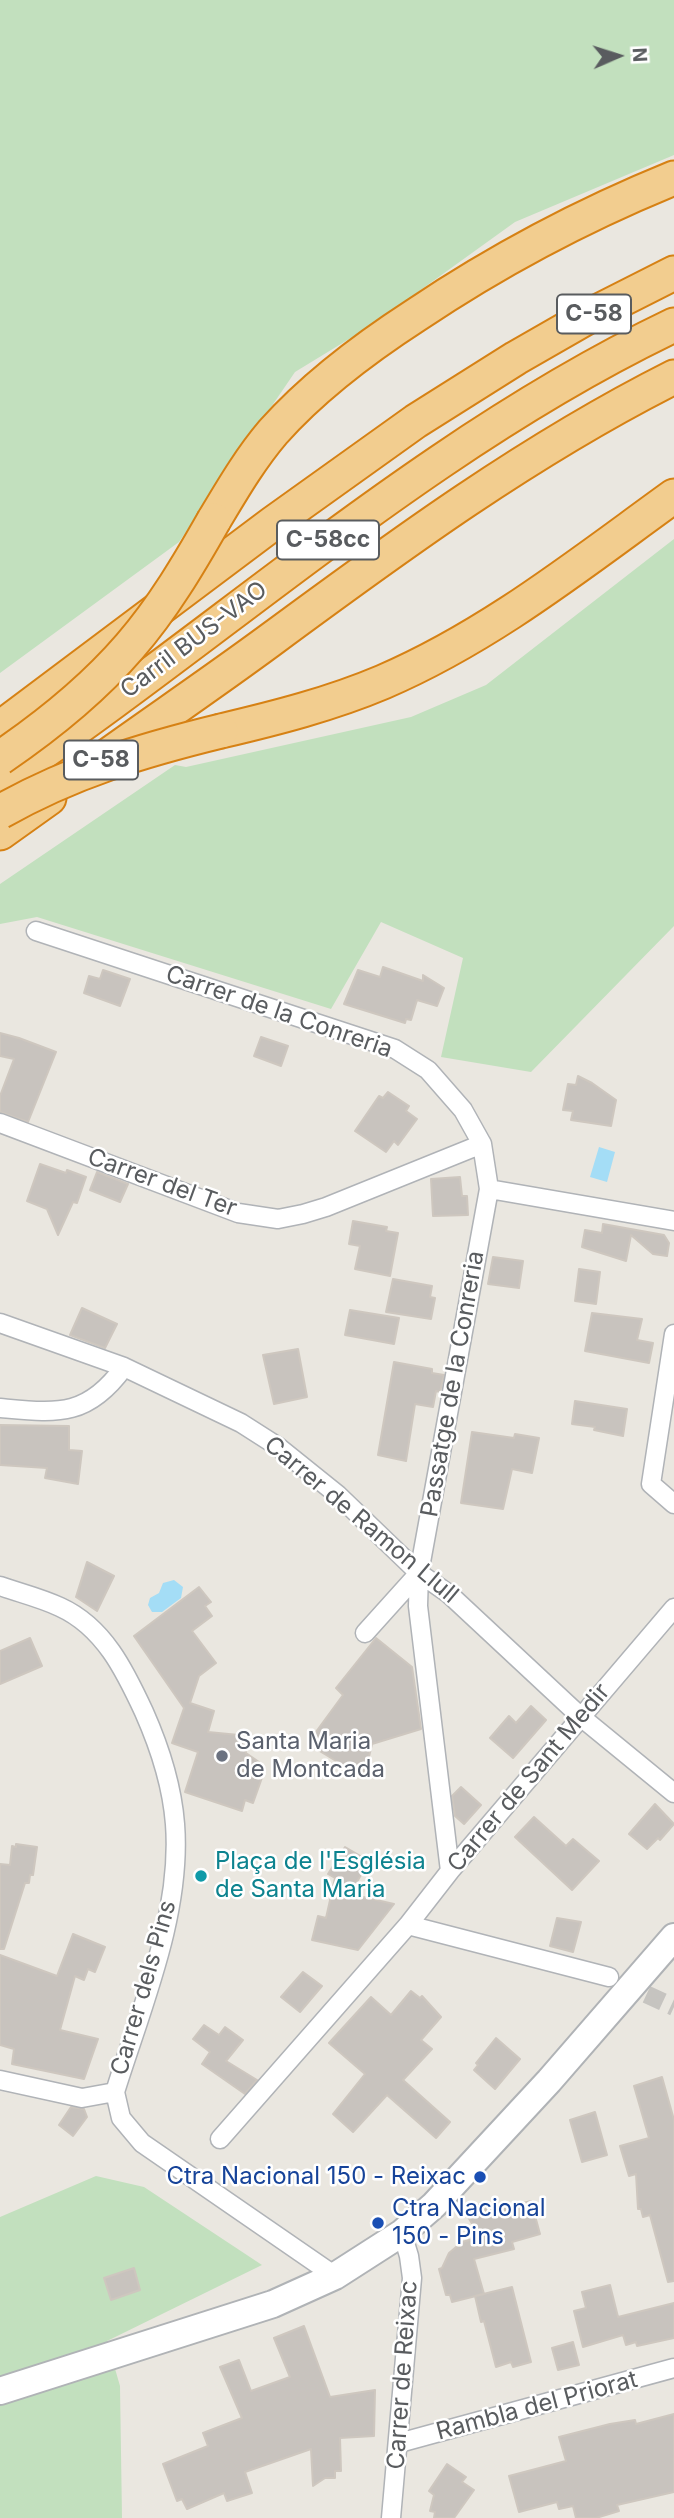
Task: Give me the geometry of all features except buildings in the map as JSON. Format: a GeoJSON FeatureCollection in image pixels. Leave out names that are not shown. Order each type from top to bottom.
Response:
{"type":"FeatureCollection","features":[{"type":"Feature","properties":{"kind":"highway"},"geometry":{"type":"LineString","coordinates":[[0,758],[62,712],[130,646],[172,590],[241,476],[273,433],[310,395],[353,359],[509,256],[563,227],[674,178]]}},
{"type":"Feature","properties":{"kind":"highway"},"geometry":{"type":"LineString","coordinates":[[516,358],[674,249]]}},
{"type":"Feature","properties":{"kind":"highway","name":"C-58"},"geometry":{"type":"LineString","coordinates":[[0,728],[416,421],[516,358],[591,315],[674,273]]}},
{"type":"Feature","properties":{"kind":"highway","name":"Carril BUS-VAO"},"geometry":{"type":"LineString","coordinates":[[0,782],[292,566],[439,462],[560,386],[674,325]]}},
{"type":"Feature","properties":{"kind":"highway","name":"C-58"},"geometry":{"type":"LineString","coordinates":[[0,833],[476,493],[585,425],[674,377]]}},
{"type":"Feature","properties":{"kind":"highway"},"geometry":{"type":"LineString","coordinates":[[0,812],[65,778],[106,762],[316,707],[384,682],[420,665],[519,606],[674,496]]}},
{"type":"Feature","properties":{"kind":"main road"},"geometry":{"type":"LineString","coordinates":[[0,2391],[273,2304],[335,2276],[402,2233],[439,2199],[549,2081],[674,1937]]}},
{"type":"Feature","properties":{"kind":"street","name":"Carrer de la Conreria"},"geometry":{"type":"LineString","coordinates":[[36,931],[395,1049],[428,1070],[463,1110],[482,1144],[489,1189]]}},
{"type":"Feature","properties":{"kind":"street","name":"Carrer del Ter"},"geometry":{"type":"LineString","coordinates":[[0,1123],[238,1213],[278,1219],[327,1207],[482,1144]]}},
{"type":"Feature","properties":{"kind":"street"},"geometry":{"type":"LineString","coordinates":[[489,1189],[674,1221]]}},
{"type":"Feature","properties":{"kind":"street","name":"Passatge de la Conreria"},"geometry":{"type":"LineString","coordinates":[[450,1871],[418,1606],[419,1573],[489,1189]]}},
{"type":"Feature","properties":{"kind":"street","name":"Carrer de Ramon Llull"},"geometry":{"type":"LineString","coordinates":[[0,1323],[124,1367],[241,1423],[277,1446],[338,1495],[419,1573],[449,1594],[581,1717],[674,1794]]}},
{"type":"Feature","properties":{"kind":"street"},"geometry":{"type":"LineString","coordinates":[[674,1334],[651,1484],[674,1504]]}},
{"type":"Feature","properties":{"kind":"street"},"geometry":{"type":"LineString","coordinates":[[0,1408],[50,1412],[79,1407],[98,1397],[124,1367]]}},
{"type":"Feature","properties":{"kind":"street"},"geometry":{"type":"LineString","coordinates":[[365,1633],[419,1573]]}},
{"type":"Feature","properties":{"kind":"street","name":"Carrer dels Pins"},"geometry":{"type":"LineString","coordinates":[[0,1586],[61,1607],[86,1624],[107,1644],[120,1662],[147,1719],[169,1783],[175,1827],[169,1912],[115,2092],[121,2118],[142,2143],[335,2276]]}},
{"type":"Feature","properties":{"kind":"street","name":"Carrer de Sant Medir"},"geometry":{"type":"LineString","coordinates":[[220,2139],[408,1925],[450,1871],[674,1608]]}},
{"type":"Feature","properties":{"kind":"street"},"geometry":{"type":"LineString","coordinates":[[408,1925],[610,1977]]}},
{"type":"Feature","properties":{"kind":"street"},"geometry":{"type":"LineString","coordinates":[[0,2080],[82,2098],[115,2092]]}},
{"type":"Feature","properties":{"kind":"street","name":"Carrer de Reixac"},"geometry":{"type":"LineString","coordinates":[[391,2518],[412,2278],[402,2233]]}},
{"type":"Feature","properties":{"kind":"street","name":"Rambla del Priorat"},"geometry":{"type":"LineString","coordinates":[[399,2443],[674,2368]]}},
{"type":"Feature","properties":{"kind":"green space"},"geometry":{"type":"Polygon","coordinates":[[[0,0],[674,0],[674,155],[515,222],[372,325],[295,372],[179,542],[0,673],[0,0]]]}},
{"type":"Feature","properties":{"kind":"green space"},"geometry":{"type":"Polygon","coordinates":[[[674,539],[674,926],[531,1072],[441,1057],[463,958],[381,922],[331,1009],[37,917],[0,924],[0,884],[175,765],[186,767],[411,717],[486,685],[674,539]]]}},
{"type":"Feature","properties":{"kind":"green space"},"geometry":{"type":"Polygon","coordinates":[[[96,2176],[144,2187],[262,2265],[107,2341],[120,2386],[122,2518],[0,2518],[0,2217],[96,2176]]]}},
{"type":"Feature","properties":{"kind":"water"},"geometry":{"type":"Polygon","coordinates":[[[599,1147],[615,1152],[607,1182],[590,1177],[599,1147]]]}},
{"type":"Feature","properties":{"kind":"water"},"geometry":{"type":"Polygon","coordinates":[[[174,1580],[183,1587],[181,1598],[162,1612],[152,1612],[148,1605],[150,1598],[159,1593],[163,1583],[174,1580]]]}},
{"type":"Feature","properties":{"kind":"tunnel"},"geometry":{"type":"LineString","coordinates":[[622,1983],[674,2007]]}},
{"type":"Feature","properties":{"kind":"place","name":"Santa Maria de Montcada"},"geometry":{"type":"Point","coordinates":[222,1756]}},
{"type":"Feature","properties":{"kind":"place","name":"Plaça de l'Església de Santa Maria"},"geometry":{"type":"Point","coordinates":[201,1876]}},
{"type":"Feature","properties":{"kind":"place","name":"Ctra Nacional 150 - Reixac"},"geometry":{"type":"Point","coordinates":[480,2177]}},
{"type":"Feature","properties":{"kind":"place","name":"Ctra Nacional 150 - Pins"},"geometry":{"type":"Point","coordinates":[378,2223]}}]}
